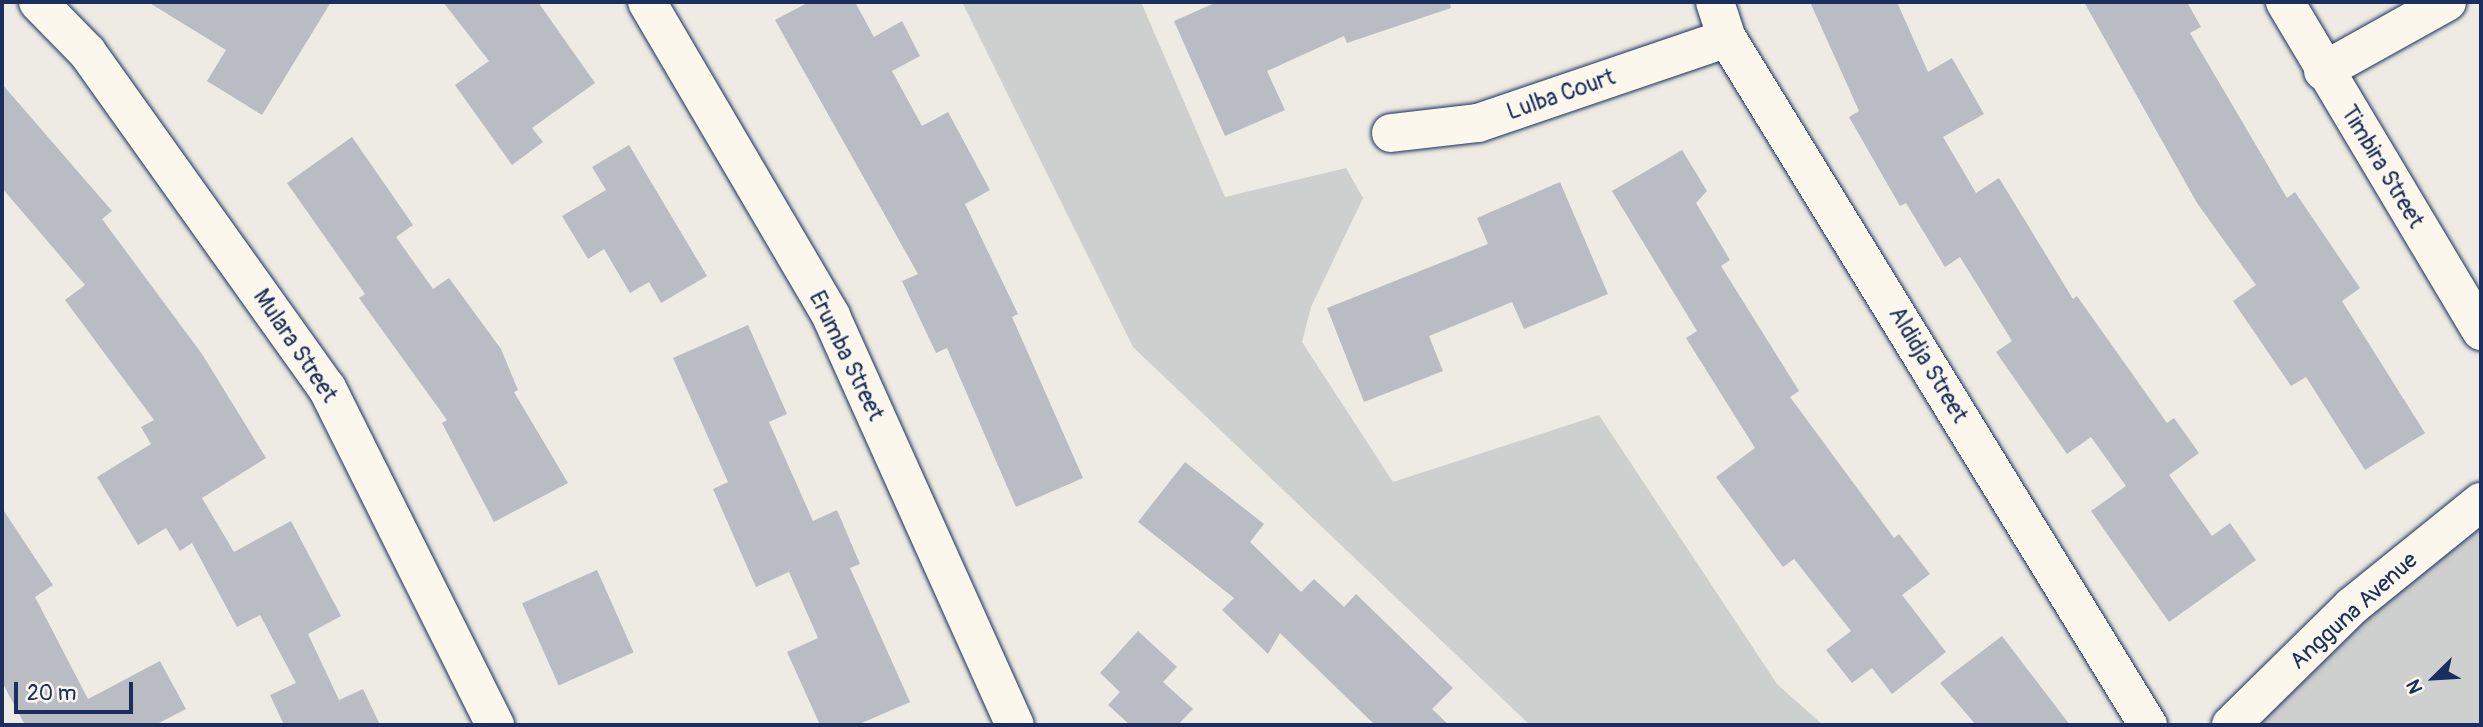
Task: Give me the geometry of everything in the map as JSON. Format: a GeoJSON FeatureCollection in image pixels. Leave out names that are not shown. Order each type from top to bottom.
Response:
{"type":"FeatureCollection","features":[{"type":"Feature","properties":{"kind":"street","name":"Mulara Street"},"geometry":{"type":"LineString","coordinates":[[38,2],[87,52],[327,388],[495,725]]}},
{"type":"Feature","properties":{"kind":"street","name":"Erumba Street"},"geometry":{"type":"LineString","coordinates":[[647,2],[831,316],[1015,725]]}},
{"type":"Feature","properties":{"kind":"street","name":"Aldidja Street"},"geometry":{"type":"LineString","coordinates":[[1715,2],[1727,38],[2148,725]]}},
{"type":"Feature","properties":{"kind":"street","name":"Timbira Street"},"geometry":{"type":"LineString","coordinates":[[2284,2],[2481,331]]}},
{"type":"Feature","properties":{"kind":"street"},"geometry":{"type":"LineString","coordinates":[[2323,71],[2447,2]]}},
{"type":"Feature","properties":{"kind":"street","name":"Lulba Court"},"geometry":{"type":"LineString","coordinates":[[1391,133],[1478,123],[1727,38]]}},
{"type":"Feature","properties":{"kind":"street","name":"Angguna Avenue"},"geometry":{"type":"LineString","coordinates":[[2231,725],[2352,606],[2481,502]]}},
{"type":"Feature","properties":{"kind":"shaded area"},"geometry":{"type":"Polygon","coordinates":[[[962,2],[1141,2],[1225,197],[1346,168],[1363,198],[1311,307],[1302,342],[1393,482],[1599,415],[1777,684],[1823,725],[1530,725],[1133,347],[962,2]]]}},
{"type":"Feature","properties":{"kind":"shaded area"},"geometry":{"type":"Polygon","coordinates":[[[2481,502],[2481,725],[2231,725],[2481,502]]]}},
{"type":"Feature","properties":{"kind":"building"},"geometry":{"type":"Polygon","coordinates":[[[148,2],[331,2],[262,115],[207,81],[226,50],[148,2]]]}},
{"type":"Feature","properties":{"kind":"building"},"geometry":{"type":"Polygon","coordinates":[[[443,2],[538,2],[595,83],[532,128],[543,142],[512,165],[455,85],[489,61],[443,2]]]}},
{"type":"Feature","properties":{"kind":"building"},"geometry":{"type":"Polygon","coordinates":[[[809,2],[855,2],[874,37],[902,21],[920,56],[892,71],[922,126],[948,112],[990,190],[965,204],[1018,314],[1012,317],[1083,478],[1016,507],[947,348],[936,353],[902,281],[918,274],[775,20],[809,2]]]}},
{"type":"Feature","properties":{"kind":"building"},"geometry":{"type":"Polygon","coordinates":[[[1217,2],[1450,2],[1451,8],[1347,43],[1344,36],[1267,71],[1285,110],[1225,136],[1174,21],[1217,2]]]}},
{"type":"Feature","properties":{"kind":"building"},"geometry":{"type":"Polygon","coordinates":[[[1810,2],[1897,2],[1928,72],[1952,58],[1984,114],[1943,137],[1976,193],[1999,178],[2073,299],[2077,296],[2167,423],[2174,418],[2199,453],[2169,475],[2212,536],[2230,523],[2256,560],[2169,622],[2091,511],[2126,486],[2091,437],[2067,454],[1996,352],[2012,341],[1960,257],[1945,267],[1906,203],[1900,206],[1849,117],[1859,111],[1810,2]]]}},
{"type":"Feature","properties":{"kind":"building"},"geometry":{"type":"Polygon","coordinates":[[[2084,2],[2187,2],[2201,27],[2190,33],[2287,198],[2295,192],[2360,288],[2342,301],[2425,433],[2365,470],[2306,377],[2291,386],[2233,301],[2256,285],[2197,203],[2084,2]]]}},
{"type":"Feature","properties":{"kind":"building"},"geometry":{"type":"Polygon","coordinates":[[[2,84],[112,211],[102,219],[202,354],[266,458],[202,498],[234,552],[291,521],[341,616],[308,634],[339,700],[363,689],[380,725],[284,725],[270,695],[296,683],[260,615],[237,627],[192,543],[180,551],[166,528],[138,545],[97,477],[151,444],[141,427],[154,420],[65,300],[85,285],[2,188],[2,84]]]}},
{"type":"Feature","properties":{"kind":"building"},"geometry":{"type":"Polygon","coordinates":[[[352,137],[413,225],[396,237],[433,289],[449,278],[501,349],[518,390],[514,392],[568,483],[494,522],[442,423],[447,420],[359,298],[365,294],[287,183],[352,137]]]}},
{"type":"Feature","properties":{"kind":"building"},"geometry":{"type":"Polygon","coordinates":[[[629,145],[707,276],[661,303],[649,282],[630,293],[604,249],[588,259],[562,216],[606,190],[592,167],[629,145]]]}},
{"type":"Feature","properties":{"kind":"building"},"geometry":{"type":"Polygon","coordinates":[[[1682,150],[1707,191],[1696,203],[1730,260],[1721,266],[1799,391],[1790,397],[1894,538],[1899,534],[1930,574],[1902,595],[1946,652],[1892,694],[1872,668],[1852,683],[1826,650],[1851,631],[1794,559],[1783,567],[1716,477],[1755,448],[1686,338],[1697,331],[1612,191],[1682,150]]]}},
{"type":"Feature","properties":{"kind":"building"},"geometry":{"type":"Polygon","coordinates":[[[1560,182],[1608,294],[1524,329],[1512,302],[1429,336],[1443,371],[1364,402],[1327,308],[1488,244],[1477,218],[1560,182]]]}},
{"type":"Feature","properties":{"kind":"building"},"geometry":{"type":"Polygon","coordinates":[[[748,325],[787,414],[769,422],[813,521],[837,510],[860,564],[850,568],[910,702],[857,725],[820,725],[787,652],[818,638],[789,572],[756,587],[713,489],[728,482],[673,358],[748,325]]]}},
{"type":"Feature","properties":{"kind":"building"},"geometry":{"type":"Polygon","coordinates":[[[1185,462],[1264,524],[1250,542],[1301,592],[1314,579],[1344,607],[1356,594],[1453,688],[1432,709],[1449,725],[1375,725],[1280,633],[1268,654],[1222,610],[1234,598],[1138,522],[1185,462]]]}},
{"type":"Feature","properties":{"kind":"building"},"geometry":{"type":"Polygon","coordinates":[[[2,508],[53,585],[35,597],[88,699],[160,661],[186,709],[155,725],[25,725],[2,682],[2,508]]]}},
{"type":"Feature","properties":{"kind":"building"},"geometry":{"type":"Polygon","coordinates":[[[597,570],[634,652],[559,686],[522,603],[597,570]]]}},
{"type":"Feature","properties":{"kind":"building"},"geometry":{"type":"Polygon","coordinates":[[[1138,631],[1177,667],[1163,682],[1193,709],[1178,725],[1130,725],[1108,705],[1120,692],[1100,673],[1138,631]]]}},
{"type":"Feature","properties":{"kind":"building"},"geometry":{"type":"Polygon","coordinates":[[[2002,636],[2070,725],[1976,725],[1940,683],[2002,636]]]}}]}
